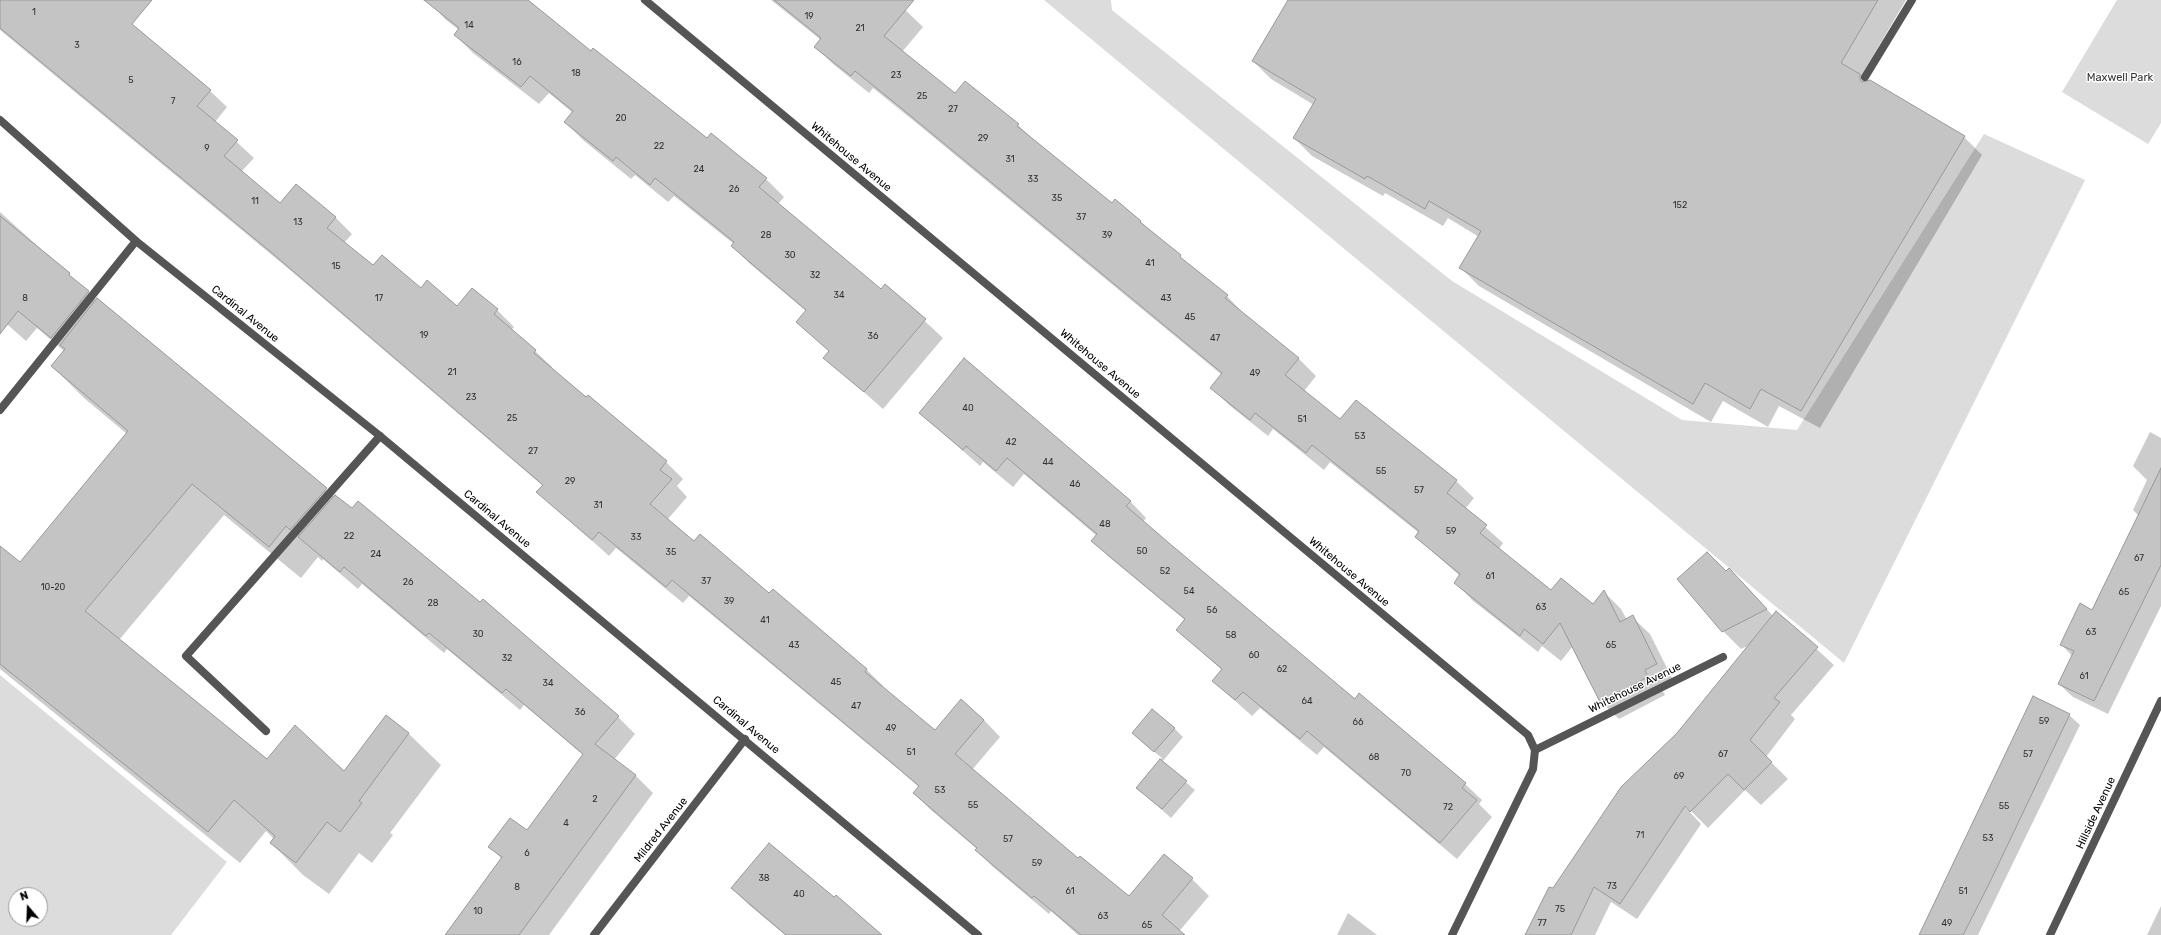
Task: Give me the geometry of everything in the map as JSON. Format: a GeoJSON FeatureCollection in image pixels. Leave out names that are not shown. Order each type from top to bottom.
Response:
{"type":"FeatureCollection","features":[{"type":"Feature","properties":{"kind":"street","name":"Whitehouse Avenue"},"geometry":{"type":"LineString","coordinates":[[645,0],[1528,735],[1535,750],[1724,657]]}},
{"type":"Feature","properties":{"kind":"street"},"geometry":{"type":"LineString","coordinates":[[1865,77],[1912,0]]}},
{"type":"Feature","properties":{"kind":"street","name":"Cardinal Avenue"},"geometry":{"type":"LineString","coordinates":[[0,120],[136,241],[380,436],[745,739],[978,935]]}},
{"type":"Feature","properties":{"kind":"street"},"geometry":{"type":"LineString","coordinates":[[0,410],[136,241]]}},
{"type":"Feature","properties":{"kind":"street"},"geometry":{"type":"LineString","coordinates":[[266,730],[186,656],[380,436]]}},
{"type":"Feature","properties":{"kind":"street","name":"Hillside Avenue"},"geometry":{"type":"LineString","coordinates":[[2050,935],[2161,701]]}},
{"type":"Feature","properties":{"kind":"street","name":"Mildred Avenue"},"geometry":{"type":"LineString","coordinates":[[594,935],[745,739]]}},
{"type":"Feature","properties":{"kind":"street"},"geometry":{"type":"LineString","coordinates":[[1452,935],[1533,770],[1535,750]]}},
{"type":"Feature","properties":{"kind":"green space"},"geometry":{"type":"Polygon","coordinates":[[[1044,0],[1111,0],[1112,10],[1452,281],[1682,420],[1797,430],[1984,134],[2085,180],[1844,663],[1044,0]]]}},
{"type":"Feature","properties":{"kind":"green space","name":"Maxwell Park"},"geometry":{"type":"Polygon","coordinates":[[[2117,0],[2161,0],[2161,123],[2148,144],[2062,92],[2117,0]]]}},
{"type":"Feature","properties":{"kind":"green space"},"geometry":{"type":"Polygon","coordinates":[[[0,675],[227,862],[171,935],[0,935],[0,675]]]}},
{"type":"Feature","properties":{"kind":"building"},"geometry":{"type":"Polygon","coordinates":[[[0,0],[152,0],[132,24],[211,90],[197,106],[238,140],[224,156],[280,203],[296,184],[336,217],[327,228],[373,265],[382,255],[421,288],[427,280],[457,306],[472,288],[498,309],[494,314],[536,350],[534,353],[586,397],[588,395],[667,461],[660,470],[672,479],[650,504],[694,541],[700,534],[769,593],[773,589],[867,669],[865,672],[935,730],[961,699],[984,720],[955,754],[1078,858],[1080,856],[1129,896],[1164,854],[1193,878],[1162,915],[1185,935],[1081,935],[1034,896],[1032,898],[975,850],[977,848],[913,793],[919,786],[886,758],[672,580],[666,587],[599,532],[592,540],[536,492],[543,485],[272,253],[0,28],[0,0]]]}},
{"type":"Feature","properties":{"kind":"building"},"geometry":{"type":"Polygon","coordinates":[[[424,0],[528,0],[591,51],[593,48],[707,138],[711,133],[767,178],[759,187],[881,289],[885,284],[926,319],[864,392],[823,358],[829,351],[796,322],[806,310],[731,246],[734,242],[655,178],[650,185],[616,157],[613,161],[564,122],[573,111],[530,76],[521,87],[454,35],[459,28],[424,0]]]}},
{"type":"Feature","properties":{"kind":"building"},"geometry":{"type":"Polygon","coordinates":[[[774,0],[914,0],[884,36],[955,93],[965,81],[1019,124],[1017,126],[1112,203],[1115,199],[1141,221],[1140,222],[1181,255],[1180,257],[1228,295],[1225,298],[1299,358],[1285,375],[1340,419],[1356,400],[1457,480],[1447,493],[1487,525],[1480,533],[1551,590],[1561,578],[1593,604],[1604,590],[1620,622],[1633,615],[1657,664],[1645,670],[1648,677],[1600,702],[1560,623],[1543,644],[1524,629],[1520,636],[1454,583],[1460,574],[1415,537],[1419,531],[1312,445],[1306,453],[1255,413],[1250,420],[1210,388],[1222,373],[855,71],[851,76],[814,47],[821,38],[774,0]]]}},
{"type":"Feature","properties":{"kind":"building"},"geometry":{"type":"Polygon","coordinates":[[[1288,0],[1878,0],[1841,63],[1860,74],[1860,79],[1862,82],[1870,80],[1965,136],[1801,411],[1761,389],[1750,409],[1705,383],[1693,404],[1459,268],[1481,231],[1429,201],[1425,209],[1367,176],[1365,179],[1293,138],[1316,99],[1252,61],[1288,0]]]}},
{"type":"Feature","properties":{"kind":"building"},"geometry":{"type":"Polygon","coordinates":[[[0,216],[70,273],[69,275],[89,291],[51,338],[18,311],[0,334],[0,216]]]}},
{"type":"Feature","properties":{"kind":"building"},"geometry":{"type":"Polygon","coordinates":[[[97,298],[327,488],[290,530],[286,526],[269,547],[192,484],[85,611],[267,759],[295,725],[344,771],[386,715],[409,733],[359,801],[362,803],[340,832],[327,822],[296,863],[270,843],[275,836],[234,800],[208,832],[0,664],[0,546],[20,562],[128,431],[51,366],[65,349],[60,345],[97,298]]]}},
{"type":"Feature","properties":{"kind":"building"},"geometry":{"type":"Polygon","coordinates":[[[964,358],[1131,501],[1126,506],[1169,543],[1355,699],[1359,693],[1466,783],[1462,788],[1477,800],[1440,843],[1307,731],[1300,739],[1243,692],[1235,700],[1212,681],[1222,669],[1176,630],[1185,619],[1091,541],[1097,534],[1007,458],[996,471],[966,446],[963,450],[919,413],[964,358]]]}},
{"type":"Feature","properties":{"kind":"building"},"geometry":{"type":"Polygon","coordinates":[[[2161,468],[2161,565],[2094,701],[2058,684],[2074,651],[2060,645],[2080,603],[2092,610],[2161,468]]]}},
{"type":"Feature","properties":{"kind":"building"},"geometry":{"type":"Polygon","coordinates":[[[335,495],[352,508],[358,501],[480,602],[483,599],[619,716],[595,744],[636,775],[519,935],[445,935],[502,857],[488,847],[510,818],[527,830],[583,754],[506,689],[502,693],[429,633],[426,636],[344,567],[340,572],[298,537],[335,495]]]}},
{"type":"Feature","properties":{"kind":"building"},"geometry":{"type":"Polygon","coordinates":[[[1707,552],[1726,571],[1729,568],[1767,609],[1722,632],[1677,579],[1707,552]]]}},
{"type":"Feature","properties":{"kind":"building"},"geometry":{"type":"Polygon","coordinates":[[[1776,611],[1818,647],[1774,698],[1780,702],[1750,740],[1772,762],[1744,790],[1728,774],[1690,812],[1685,806],[1620,904],[1594,887],[1571,935],[1525,935],[1549,887],[1553,888],[1621,787],[1677,733],[1776,611]]]}},
{"type":"Feature","properties":{"kind":"building"},"geometry":{"type":"Polygon","coordinates":[[[2033,696],[2070,714],[1989,884],[1963,935],[1919,935],[2033,696]]]}},
{"type":"Feature","properties":{"kind":"building"},"geometry":{"type":"Polygon","coordinates":[[[1152,709],[1175,728],[1154,752],[1132,733],[1152,709]]]}},
{"type":"Feature","properties":{"kind":"building"},"geometry":{"type":"Polygon","coordinates":[[[1160,759],[1187,781],[1162,809],[1136,788],[1160,759]]]}},
{"type":"Feature","properties":{"kind":"building"},"geometry":{"type":"Polygon","coordinates":[[[769,843],[834,897],[836,895],[882,935],[786,935],[731,888],[769,843]]]}}]}
